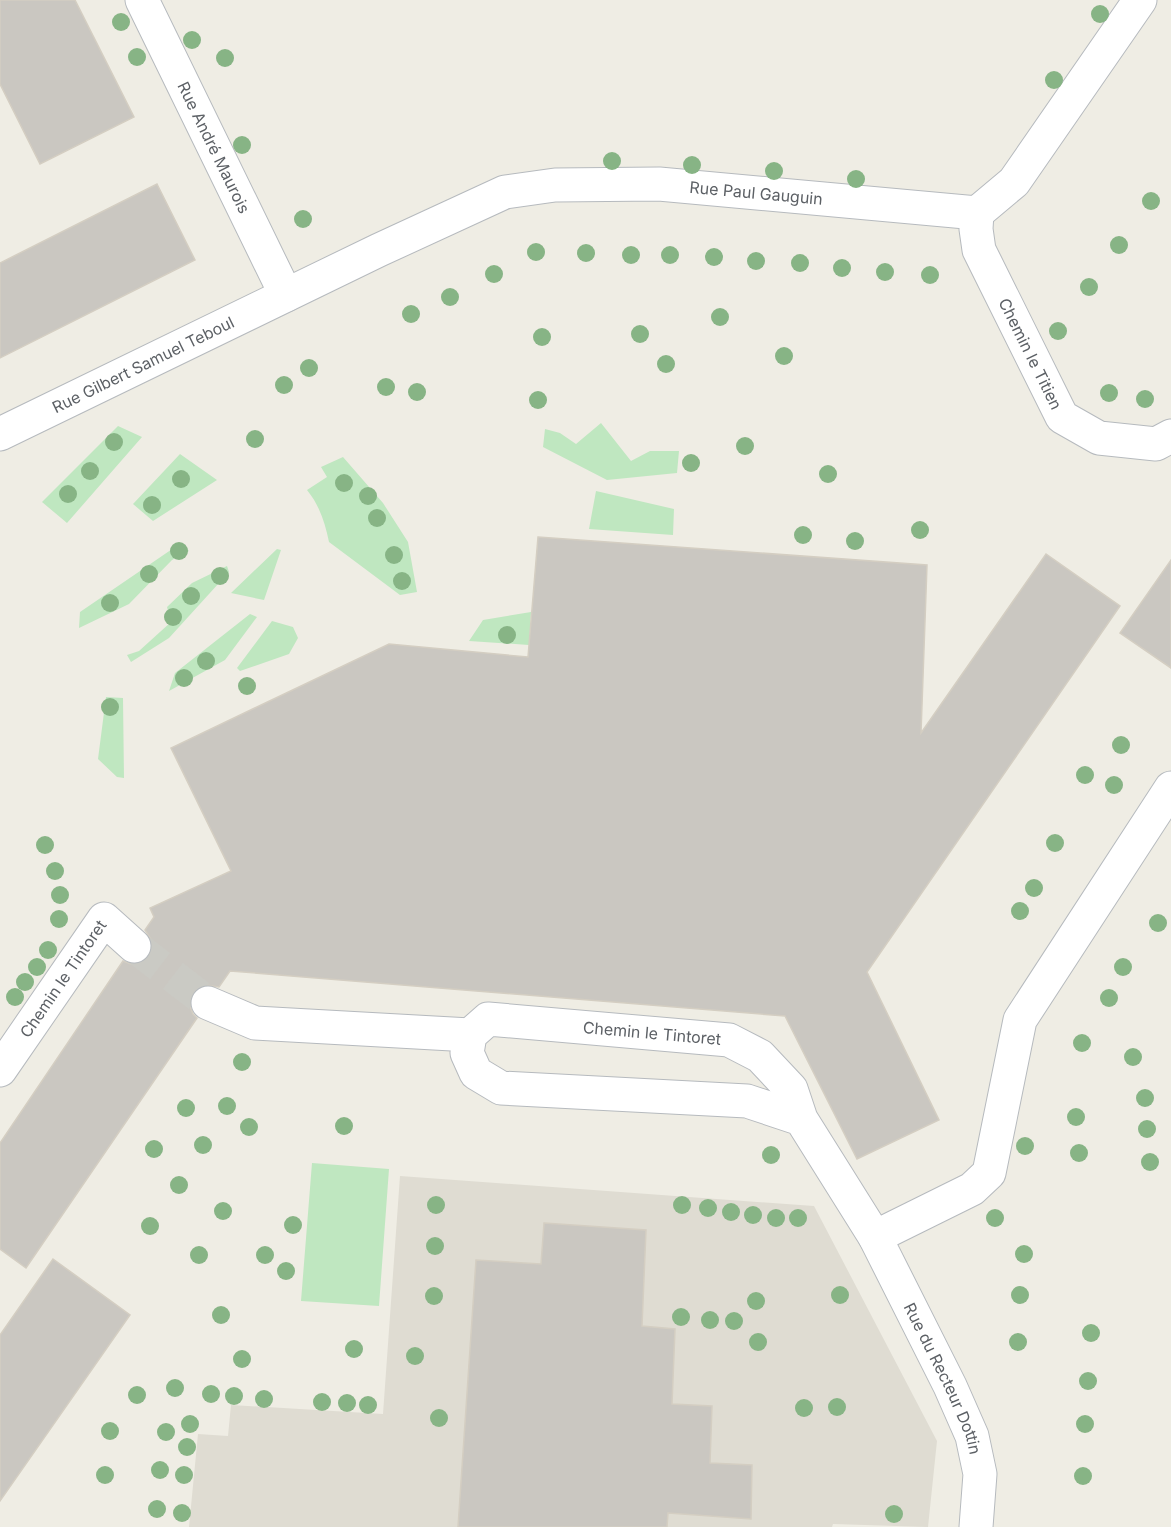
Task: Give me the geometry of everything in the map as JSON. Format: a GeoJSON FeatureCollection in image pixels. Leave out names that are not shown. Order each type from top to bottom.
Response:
{"type":"FeatureCollection","features":[{"type":"Feature","properties":{"kind":"street","name":"Rue André Maurois"},"geometry":{"type":"LineString","coordinates":[[142,0],[286,295]]}},
{"type":"Feature","properties":{"kind":"street"},"geometry":{"type":"LineString","coordinates":[[976,213],[1014,182],[1140,0]]}},
{"type":"Feature","properties":{"kind":"street","name":"Rue Paul Gauguin"},"geometry":{"type":"LineString","coordinates":[[286,295],[505,192],[555,185],[659,184],[976,213]]}},
{"type":"Feature","properties":{"kind":"street","name":"Chemin le Titien"},"geometry":{"type":"LineString","coordinates":[[976,213],[979,250],[1062,417],[1099,438],[1156,444],[1171,436]]}},
{"type":"Feature","properties":{"kind":"street","name":"Rue Gilbert Samuel Teboul"},"geometry":{"type":"LineString","coordinates":[[0,434],[286,295]]}},
{"type":"Feature","properties":{"kind":"street"},"geometry":{"type":"LineString","coordinates":[[875,1237],[972,1189],[989,1173],[1020,1020],[1171,788]]}},
{"type":"Feature","properties":{"kind":"street","name":"Chemin le Tintoret"},"geometry":{"type":"LineString","coordinates":[[0,1070],[104,919],[134,946]]}},
{"type":"Feature","properties":{"kind":"street"},"geometry":{"type":"LineString","coordinates":[[208,1003],[255,1023],[470,1035],[467,1053],[476,1073],[501,1088],[747,1101],[801,1119]]}},
{"type":"Feature","properties":{"kind":"street","name":"Chemin le Tintoret"},"geometry":{"type":"LineString","coordinates":[[470,1035],[488,1019],[729,1040],[760,1056],[791,1089],[801,1119],[875,1237]]}},
{"type":"Feature","properties":{"kind":"street","name":"Rue du Recteur Dottin"},"geometry":{"type":"LineString","coordinates":[[875,1237],[950,1386],[972,1436],[980,1474],[976,1527]]}},
{"type":"Feature","properties":{"kind":"shaded area"},"geometry":{"type":"Polygon","coordinates":[[[400,1176],[814,1206],[937,1441],[928,1527],[833,1524],[832,1527],[189,1527],[198,1434],[228,1436],[231,1405],[383,1414],[400,1176]]]}},
{"type":"Feature","properties":{"kind":"green space"},"geometry":{"type":"Polygon","coordinates":[[[601,423],[631,461],[650,451],[679,451],[677,473],[607,480],[543,447],[545,429],[560,433],[576,444],[601,423]]]}},
{"type":"Feature","properties":{"kind":"green space"},"geometry":{"type":"Polygon","coordinates":[[[118,426],[142,437],[67,523],[42,502],[118,426]]]}},
{"type":"Feature","properties":{"kind":"green space"},"geometry":{"type":"Polygon","coordinates":[[[180,454],[217,480],[153,521],[133,504],[180,454]]]}},
{"type":"Feature","properties":{"kind":"green space"},"geometry":{"type":"Polygon","coordinates":[[[343,457],[383,503],[408,542],[417,592],[400,595],[329,542],[321,515],[307,490],[327,477],[321,467],[343,457]]]}},
{"type":"Feature","properties":{"kind":"green space"},"geometry":{"type":"Polygon","coordinates":[[[596,491],[674,509],[673,535],[589,529],[596,491]]]}},
{"type":"Feature","properties":{"kind":"green space"},"geometry":{"type":"Polygon","coordinates":[[[181,543],[189,551],[172,560],[129,604],[79,628],[80,612],[181,543]]]}},
{"type":"Feature","properties":{"kind":"green space"},"geometry":{"type":"Polygon","coordinates":[[[277,549],[281,550],[264,600],[231,593],[277,549]]]}},
{"type":"Feature","properties":{"kind":"green space"},"geometry":{"type":"Polygon","coordinates":[[[227,566],[229,572],[169,638],[131,662],[127,655],[139,651],[171,622],[167,607],[192,583],[227,566]]]}},
{"type":"Feature","properties":{"kind":"green space"},"geometry":{"type":"Polygon","coordinates":[[[531,612],[529,645],[469,641],[483,620],[531,612]]]}},
{"type":"Feature","properties":{"kind":"green space"},"geometry":{"type":"Polygon","coordinates":[[[250,614],[257,617],[225,660],[169,691],[175,673],[250,614]]]}},
{"type":"Feature","properties":{"kind":"green space"},"geometry":{"type":"Polygon","coordinates":[[[272,621],[293,627],[298,638],[289,654],[240,671],[237,668],[272,621]]]}},
{"type":"Feature","properties":{"kind":"green space"},"geometry":{"type":"Polygon","coordinates":[[[106,697],[123,698],[124,778],[117,777],[98,759],[106,697]]]}},
{"type":"Feature","properties":{"kind":"green space"},"geometry":{"type":"Polygon","coordinates":[[[312,1163],[389,1169],[379,1306],[301,1301],[312,1163]]]}},
{"type":"Feature","properties":{"kind":"building"},"geometry":{"type":"Polygon","coordinates":[[[0,0],[75,0],[134,117],[40,164],[0,84],[0,0]]]}},
{"type":"Feature","properties":{"kind":"building"},"geometry":{"type":"Polygon","coordinates":[[[157,184],[195,260],[0,358],[0,263],[157,184]]]}},
{"type":"Feature","properties":{"kind":"building"},"geometry":{"type":"Polygon","coordinates":[[[538,537],[927,565],[921,733],[1046,554],[1120,606],[867,972],[939,1120],[857,1159],[785,1016],[230,971],[219,987],[205,985],[197,988],[191,995],[190,1006],[197,1018],[26,1268],[0,1249],[0,1143],[123,961],[139,964],[148,958],[152,950],[152,941],[145,930],[154,917],[150,908],[231,871],[171,748],[389,644],[528,657],[538,537]]]}},
{"type":"Feature","properties":{"kind":"building"},"geometry":{"type":"Polygon","coordinates":[[[1171,560],[1171,668],[1120,633],[1171,560]]]}},
{"type":"Feature","properties":{"kind":"building"},"geometry":{"type":"Polygon","coordinates":[[[544,1223],[646,1230],[642,1326],[675,1329],[672,1404],[712,1406],[710,1463],[752,1465],[751,1519],[668,1513],[667,1527],[458,1527],[476,1260],[541,1264],[544,1223]]]}},
{"type":"Feature","properties":{"kind":"building"},"geometry":{"type":"Polygon","coordinates":[[[53,1259],[130,1315],[0,1501],[0,1335],[53,1259]]]}},
{"type":"Feature","properties":{"kind":"tunnel"},"geometry":{"type":"LineString","coordinates":[[134,946],[208,1003]]}}]}
